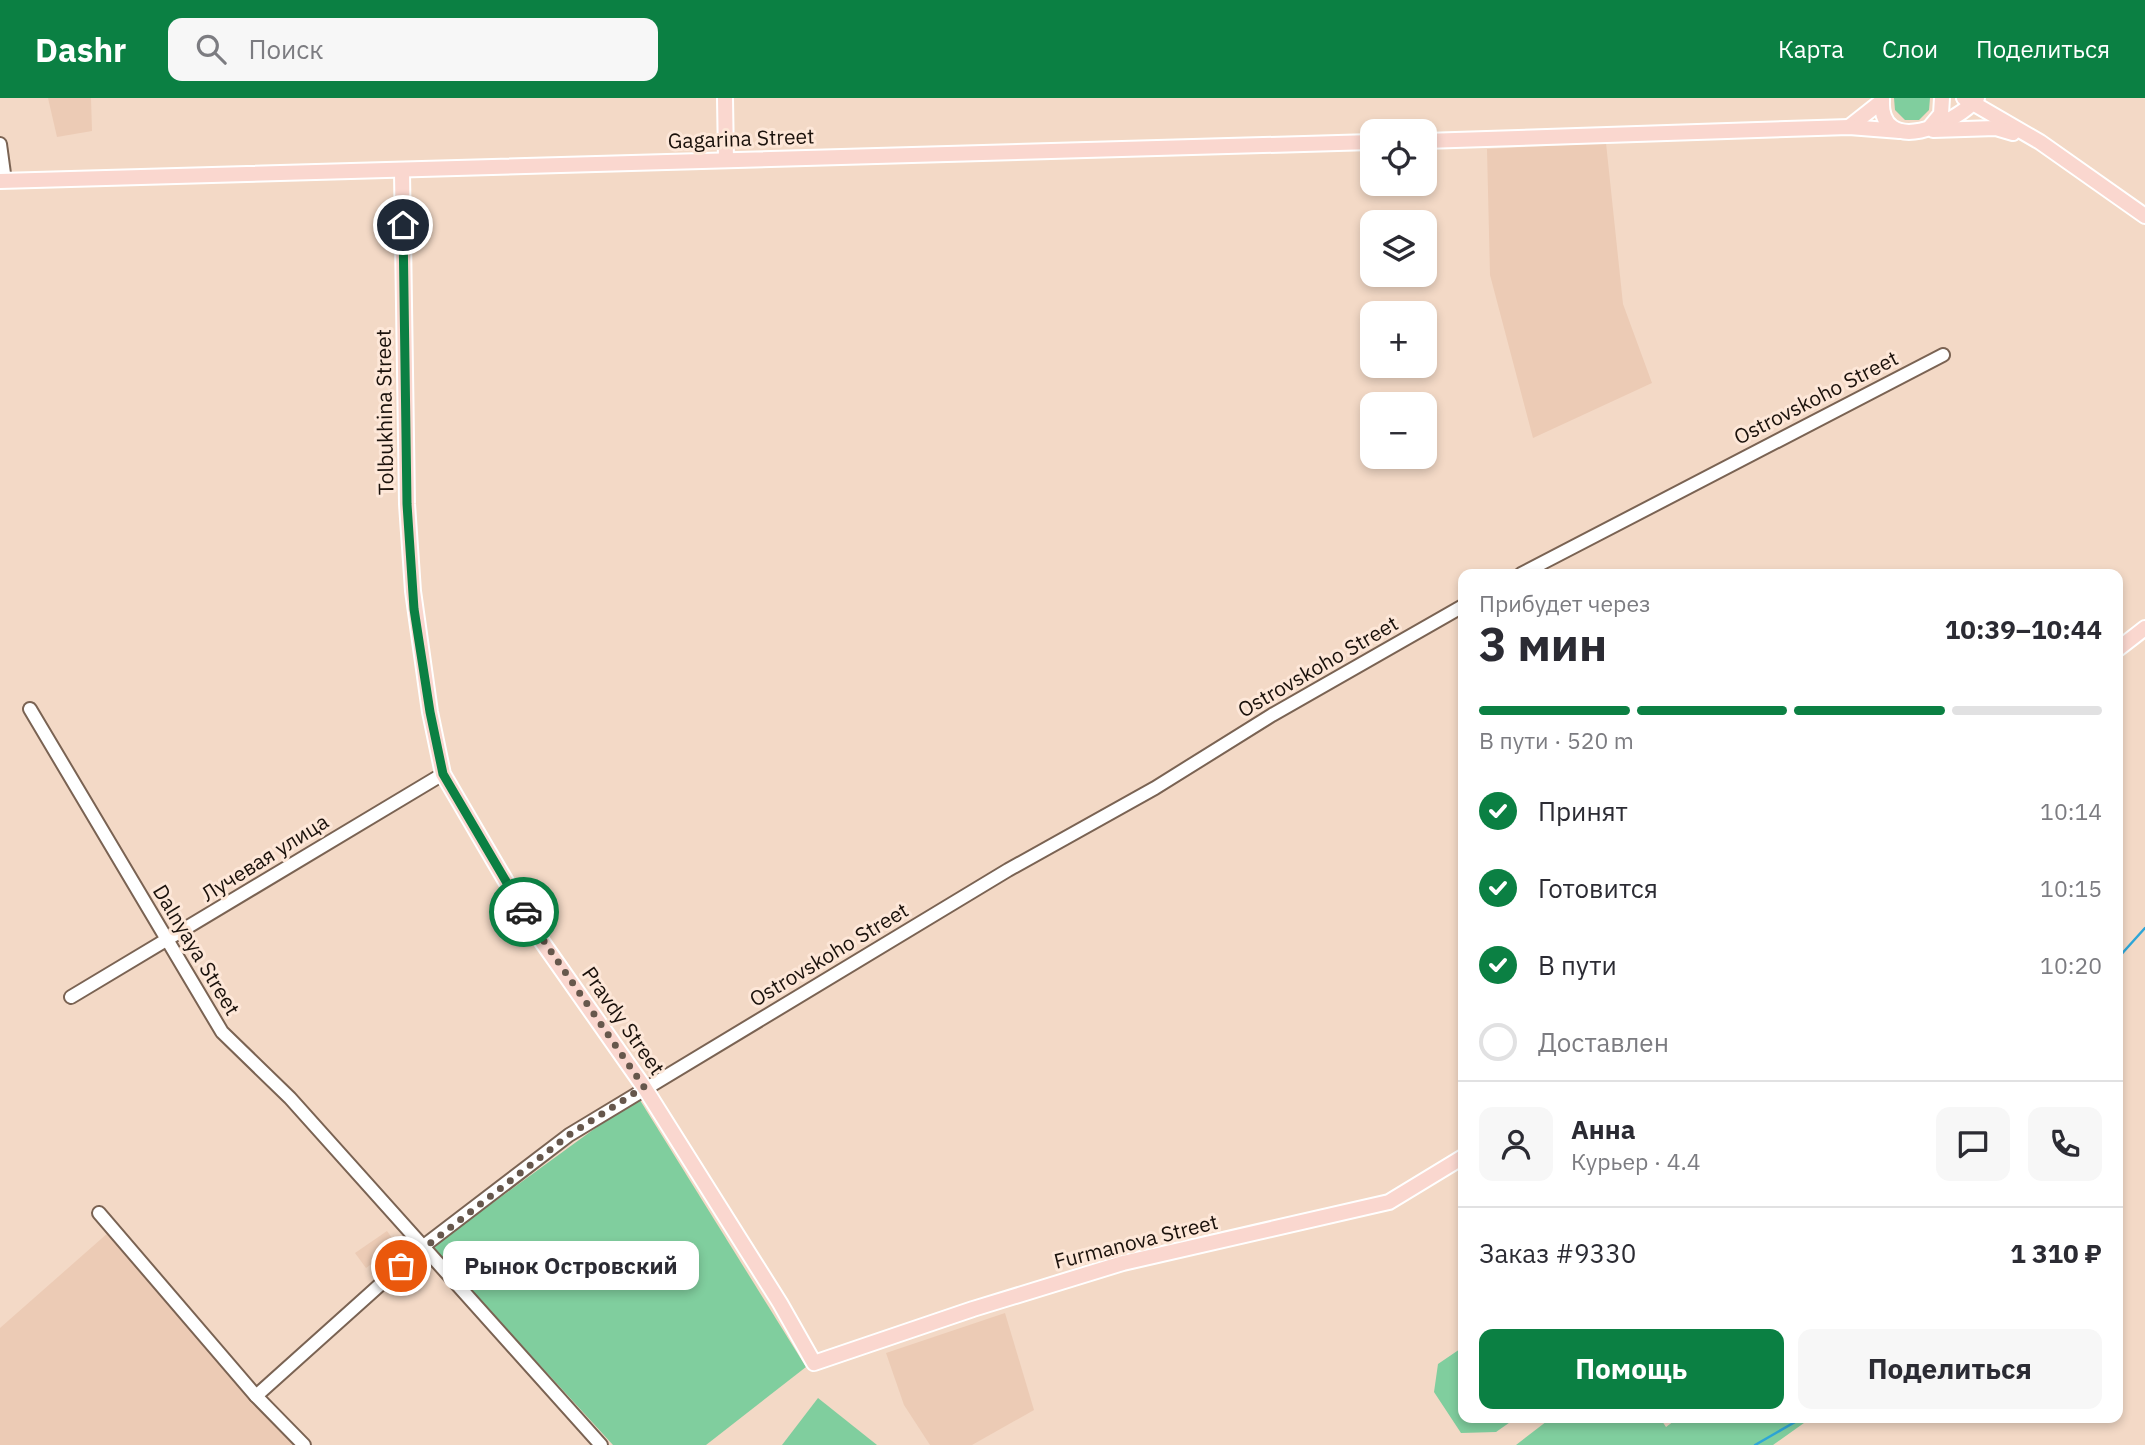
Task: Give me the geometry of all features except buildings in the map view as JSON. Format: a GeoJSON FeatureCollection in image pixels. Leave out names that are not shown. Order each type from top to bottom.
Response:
{"type":"FeatureCollection","features":[{"type":"Feature","properties":{"kind":"main road"},"geometry":{"type":"LineString","coordinates":[[725,98],[726,160]]}},
{"type":"Feature","properties":{"kind":"main road"},"geometry":{"type":"LineString","coordinates":[[1924,131],[1941,114],[1942,98]]}},
{"type":"Feature","properties":{"kind":"main road"},"geometry":{"type":"LineString","coordinates":[[1882,99],[1885,116],[1900,131]]}},
{"type":"Feature","properties":{"kind":"main road"},"geometry":{"type":"LineString","coordinates":[[1849,127],[1882,99]]}},
{"type":"Feature","properties":{"kind":"main road"},"geometry":{"type":"LineString","coordinates":[[1924,131],[1971,100],[2040,142],[2145,216]]}},
{"type":"Feature","properties":{"kind":"main road"},"geometry":{"type":"LineString","coordinates":[[1437,141],[1849,127],[1913,134],[1924,131],[1996,128],[2040,142]]}},
{"type":"Feature","properties":{"kind":"main road","name":"Gagarina Street"},"geometry":{"type":"LineString","coordinates":[[2,181],[402,172],[1360,142]]}},
{"type":"Feature","properties":{"kind":"main road","name":"Tolbukhina Street"},"geometry":{"type":"LineString","coordinates":[[402,172],[407,504],[413,592],[430,712],[443,774]]}},
{"type":"Feature","properties":{"kind":"main road"},"geometry":{"type":"LineString","coordinates":[[2123,645],[2145,628]]}},
{"type":"Feature","properties":{"kind":"main road","name":"Pravdy Street"},"geometry":{"type":"LineString","coordinates":[[443,774],[538,936],[644,1087],[780,1303],[814,1363]]}},
{"type":"Feature","properties":{"kind":"main road","name":"Furmanova Street"},"geometry":{"type":"LineString","coordinates":[[814,1363],[972,1309],[1123,1263],[1389,1202],[1458,1160]]}},
{"type":"Feature","properties":{"kind":"street"},"geometry":{"type":"LineString","coordinates":[[0,144],[2,181]]}},
{"type":"Feature","properties":{"kind":"street","name":"Ostrovskoho Street"},"geometry":{"type":"LineString","coordinates":[[1531,569],[1943,355]]}},
{"type":"Feature","properties":{"kind":"street","name":"Ostrovskoho Street"},"geometry":{"type":"LineString","coordinates":[[256,1396],[421,1248],[569,1135],[644,1087],[1008,870],[1155,788],[1272,715],[1458,609]]}},
{"type":"Feature","properties":{"kind":"street","name":"Dalnyaya Street"},"geometry":{"type":"LineString","coordinates":[[30,709],[166,942],[222,1032],[290,1098],[421,1248],[601,1445]]}},
{"type":"Feature","properties":{"kind":"street","name":"Лучевая улица"},"geometry":{"type":"LineString","coordinates":[[71,997],[443,774]]}},
{"type":"Feature","properties":{"kind":"street"},"geometry":{"type":"LineString","coordinates":[[99,1213],[256,1396],[304,1445]]}},
{"type":"Feature","properties":{"kind":"shaded area"},"geometry":{"type":"Polygon","coordinates":[[[48,98],[91,98],[92,131],[57,137],[48,98]]]}},
{"type":"Feature","properties":{"kind":"shaded area"},"geometry":{"type":"Polygon","coordinates":[[[1606,143],[1623,304],[1652,383],[1533,438],[1490,275],[1487,149],[1606,143]]]}},
{"type":"Feature","properties":{"kind":"shaded area"},"geometry":{"type":"Polygon","coordinates":[[[387,1231],[397,1245],[366,1268],[355,1253],[387,1231]]]}},
{"type":"Feature","properties":{"kind":"shaded area"},"geometry":{"type":"Polygon","coordinates":[[[109,1232],[296,1445],[0,1445],[0,1328],[109,1232]]]}},
{"type":"Feature","properties":{"kind":"shaded area"},"geometry":{"type":"Polygon","coordinates":[[[1005,1313],[1034,1410],[972,1445],[930,1445],[904,1405],[886,1353],[1005,1313]]]}},
{"type":"Feature","properties":{"kind":"green space"},"geometry":{"type":"Polygon","coordinates":[[[1894,98],[1930,98],[1929,110],[1919,120],[1905,120],[1895,110],[1894,98]]]}},
{"type":"Feature","properties":{"kind":"green space"},"geometry":{"type":"Polygon","coordinates":[[[638,1097],[806,1367],[706,1445],[613,1445],[432,1247],[638,1097]]]}},
{"type":"Feature","properties":{"kind":"green space"},"geometry":{"type":"Polygon","coordinates":[[[1458,1350],[1458,1423],[1509,1423],[1496,1432],[1461,1433],[1434,1392],[1438,1364],[1458,1350]]]}},
{"type":"Feature","properties":{"kind":"green space"},"geometry":{"type":"Polygon","coordinates":[[[818,1398],[877,1445],[782,1445],[818,1398]]]}},
{"type":"Feature","properties":{"kind":"green space"},"geometry":{"type":"Polygon","coordinates":[[[1545,1423],[1663,1423],[1666,1427],[1671,1423],[1804,1423],[1773,1445],[1516,1445],[1545,1423]]]}},
{"type":"Feature","properties":{"kind":"waterway"},"geometry":{"type":"LineString","coordinates":[[2123,952],[2145,928]]}},
{"type":"Feature","properties":{"kind":"waterway"},"geometry":{"type":"LineString","coordinates":[[1755,1445],[1793,1423]]}},
{"type":"Feature","properties":{"kind":"way so far"},"geometry":{"type":"LineString","coordinates":[[401,1266],[569,1135],[644,1087],[524,912]]}},
{"type":"Feature","properties":{"kind":"place","name":"Рынок Островский"},"geometry":{"type":"Point","coordinates":[401,1266]}},
{"type":"Feature","properties":{"kind":"route"},"geometry":{"type":"LineString","coordinates":[[403,225],[407,504],[414,609],[430,712],[443,774],[524,912]]}}]}
